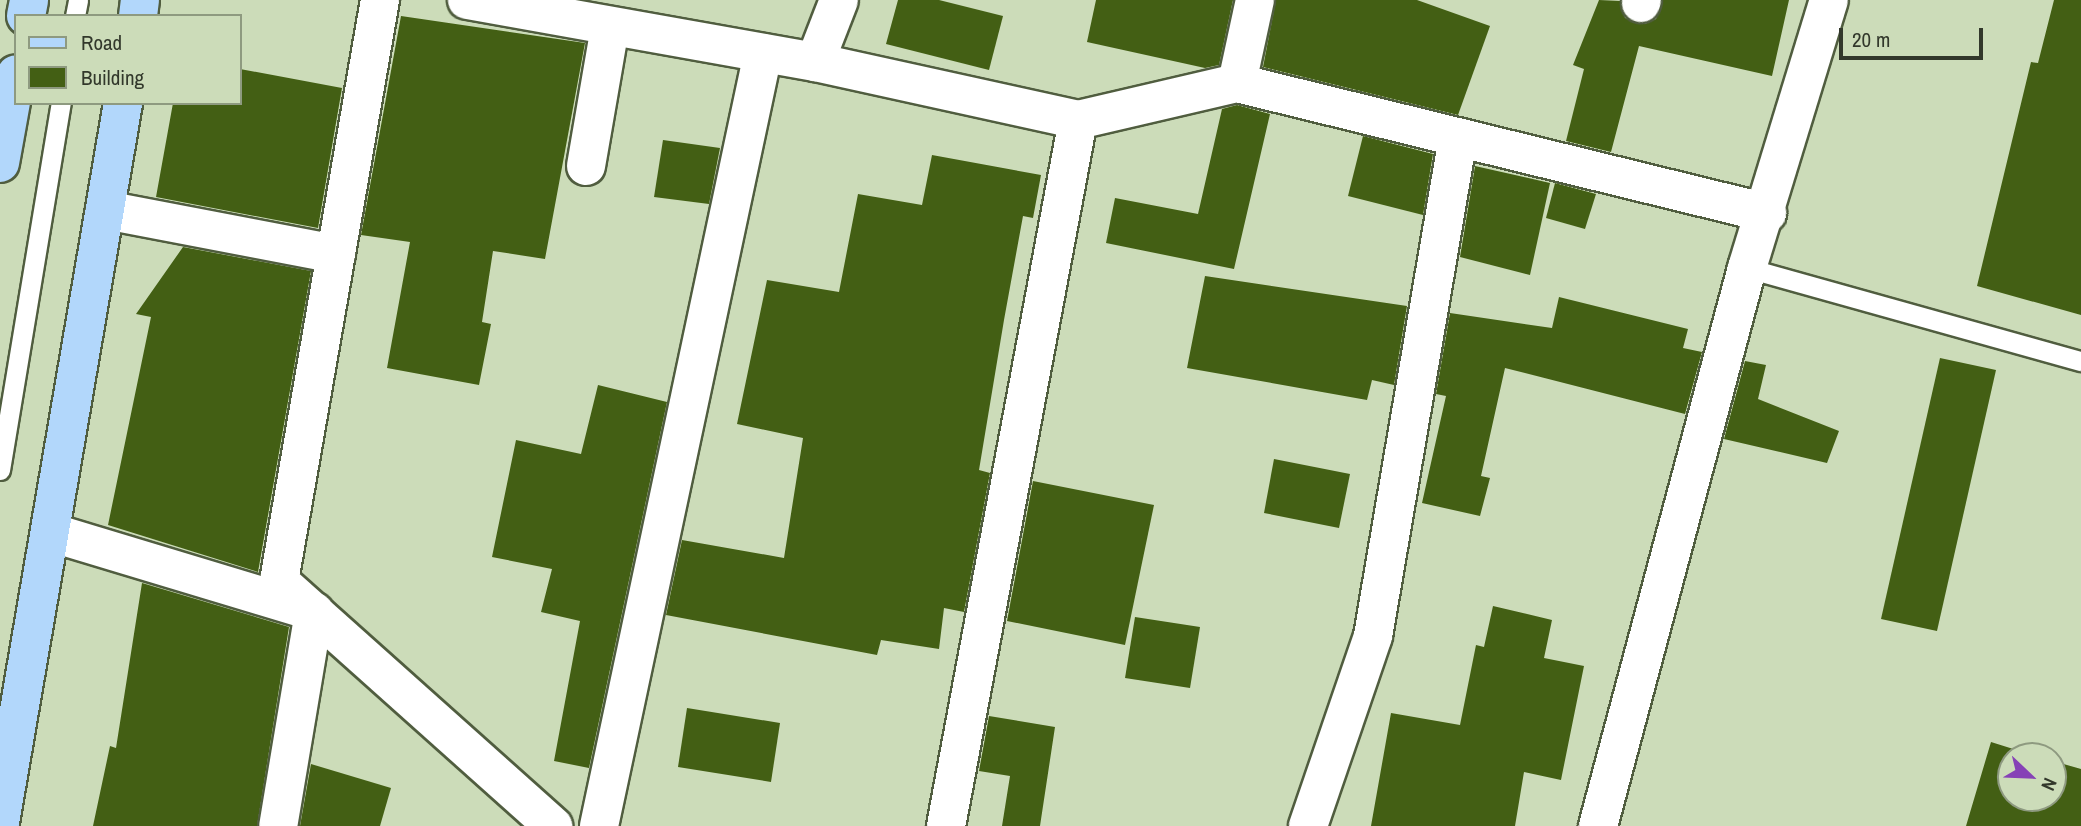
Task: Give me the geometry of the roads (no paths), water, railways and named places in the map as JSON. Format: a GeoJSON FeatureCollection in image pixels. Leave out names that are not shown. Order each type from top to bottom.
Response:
{"type":"FeatureCollection","features":[{"type":"Feature","properties":{"kind":"main road"},"geometry":{"type":"LineString","coordinates":[[0,163],[14,85]]}},
{"type":"Feature","properties":{"kind":"main road"},"geometry":{"type":"LineString","coordinates":[[0,822],[53,533],[123,105]]}},
{"type":"Feature","properties":{"kind":"street"},"geometry":{"type":"LineString","coordinates":[[380,0],[279,581],[553,826]]}},
{"type":"Feature","properties":{"kind":"street"},"geometry":{"type":"LineString","coordinates":[[467,0],[815,62],[1079,120],[1237,83],[1767,213]]}},
{"type":"Feature","properties":{"kind":"street"},"geometry":{"type":"LineString","coordinates":[[815,62],[839,0]]}},
{"type":"Feature","properties":{"kind":"street"},"geometry":{"type":"LineString","coordinates":[[1237,83],[1255,0]]}},
{"type":"Feature","properties":{"kind":"street"},"geometry":{"type":"LineString","coordinates":[[1598,826],[1747,268],[1767,213],[1829,0]]}},
{"type":"Feature","properties":{"kind":"street"},"geometry":{"type":"LineString","coordinates":[[586,166],[610,27]]}},
{"type":"Feature","properties":{"kind":"street"},"geometry":{"type":"LineString","coordinates":[[599,826],[763,53]]}},
{"type":"Feature","properties":{"kind":"street"},"geometry":{"type":"LineString","coordinates":[[946,826],[1079,120]]}},
{"type":"Feature","properties":{"kind":"street"},"geometry":{"type":"LineString","coordinates":[[1308,826],[1373,636],[1458,138]]}},
{"type":"Feature","properties":{"kind":"street"},"geometry":{"type":"LineString","coordinates":[[105,209],[336,254]]}},
{"type":"Feature","properties":{"kind":"street"},"geometry":{"type":"LineString","coordinates":[[53,533],[314,612]]}},
{"type":"Feature","properties":{"kind":"street"},"geometry":{"type":"LineString","coordinates":[[278,826],[314,612]]}},
{"type":"Feature","properties":{"kind":"lane"},"geometry":{"type":"LineString","coordinates":[[0,470],[61,105]]}},
{"type":"Feature","properties":{"kind":"lane"},"geometry":{"type":"LineString","coordinates":[[1747,268],[2081,361]]}}]}
